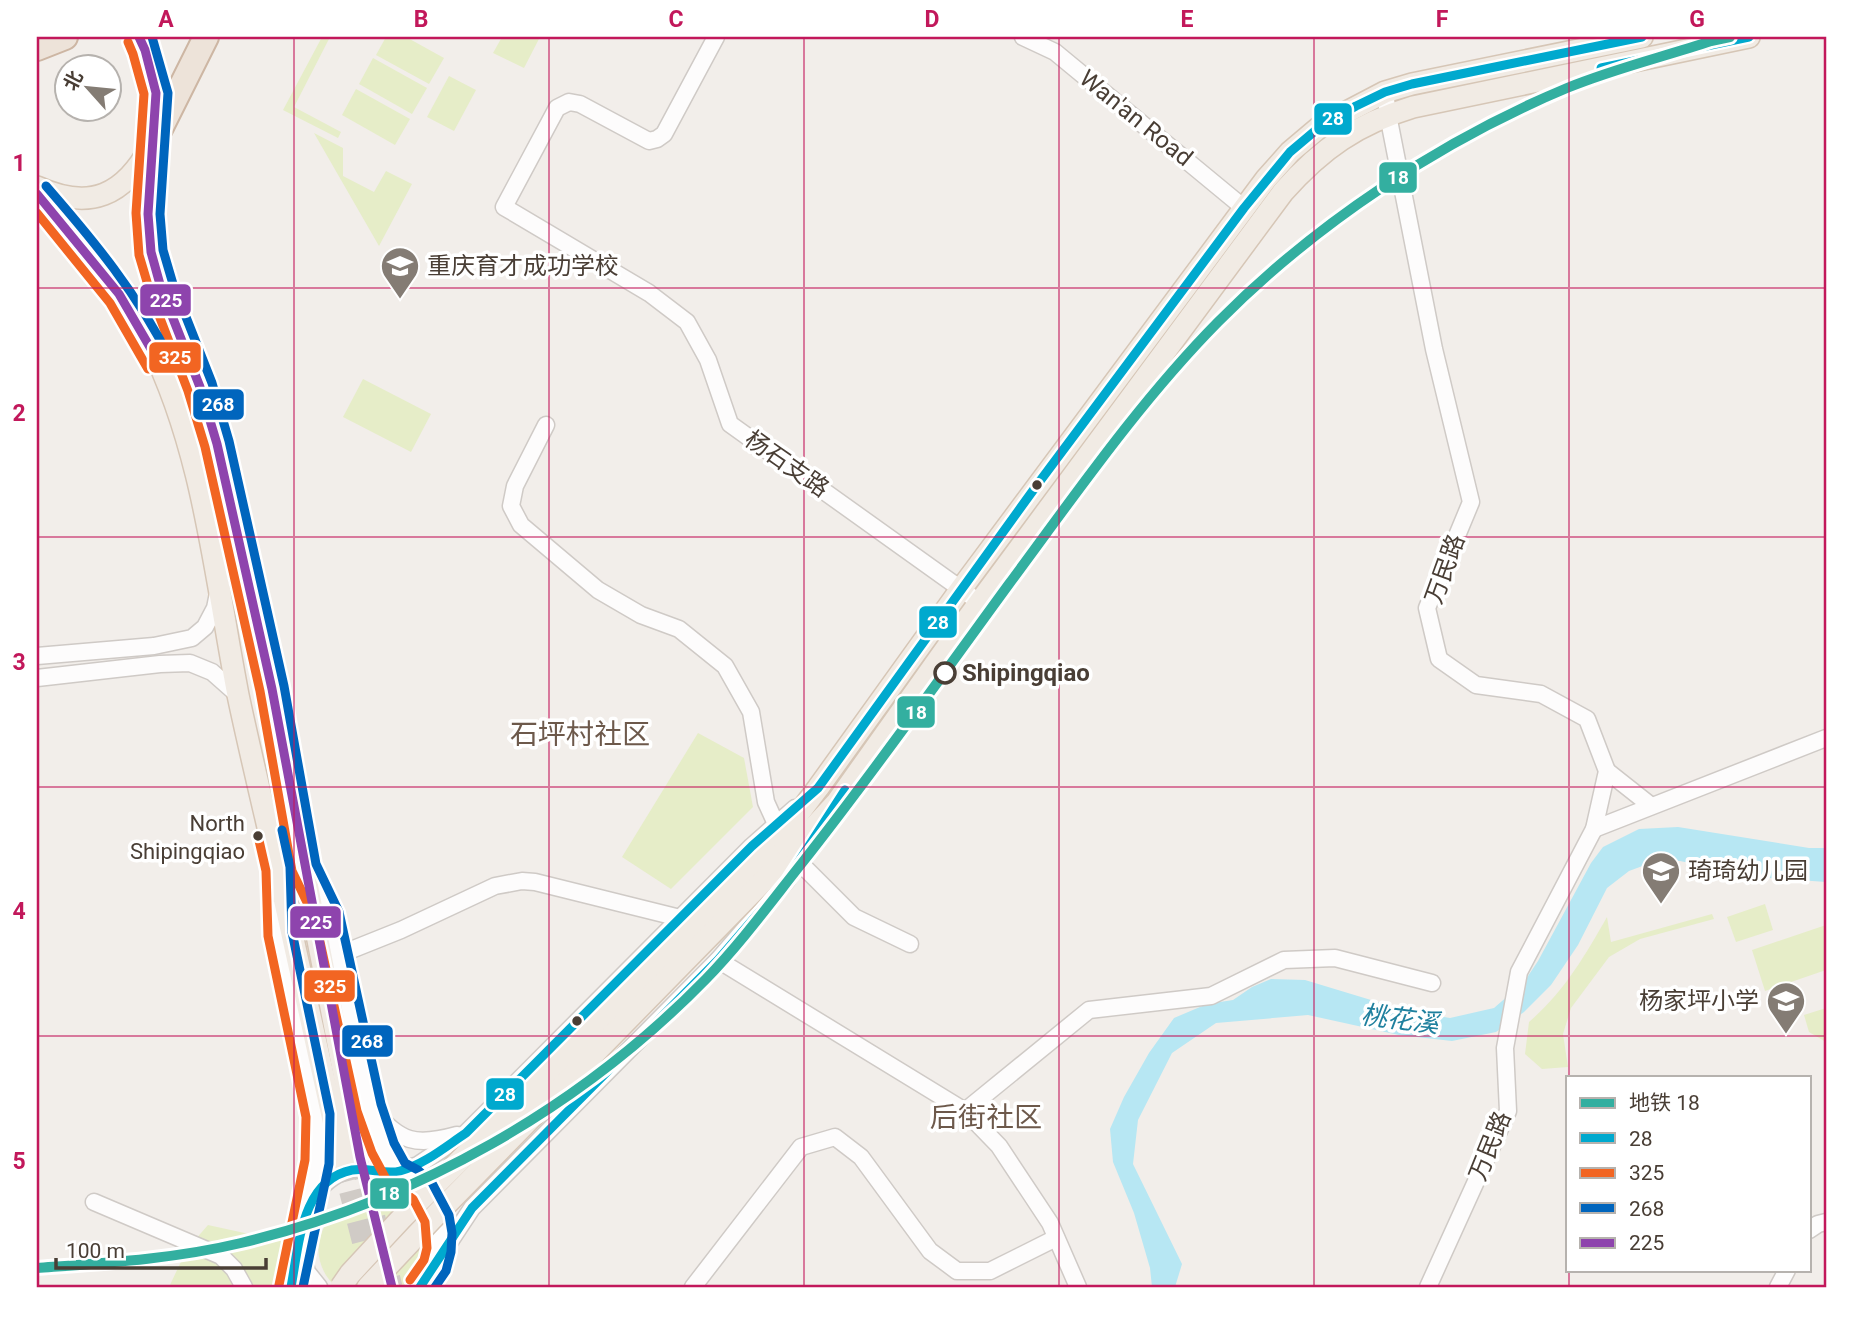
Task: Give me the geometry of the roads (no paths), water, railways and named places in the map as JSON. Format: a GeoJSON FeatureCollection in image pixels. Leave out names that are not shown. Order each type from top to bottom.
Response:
{"type":"FeatureCollection","features":[{"type":"Feature","properties":{"kind":"highway"},"geometry":{"type":"LineString","coordinates":[[37,48],[65,37]]}},
{"type":"Feature","properties":{"kind":"highway"},"geometry":{"type":"LineString","coordinates":[[154,141],[206,37]]}},
{"type":"Feature","properties":{"kind":"main road"},"geometry":{"type":"LineString","coordinates":[[37,194],[111,282],[149,342],[173,396],[188,447],[220,584],[238,695],[278,869],[351,1159],[272,689],[216,444],[200,387],[161,288],[150,252],[148,214],[156,93],[139,37]]}},
{"type":"Feature","properties":{"kind":"main road"},"geometry":{"type":"LineString","coordinates":[[341,1287],[410,1210],[782,860],[818,788],[961,589],[1244,208],[1290,152],[1322,125],[1385,92],[1412,84],[1642,37]]}},
{"type":"Feature","properties":{"kind":"main road"},"geometry":{"type":"LineString","coordinates":[[368,1287],[837,802],[979,602],[1283,192],[1306,166],[1338,140],[1365,124],[1413,107],[1749,37]]}},
{"type":"Feature","properties":{"kind":"main road"},"geometry":{"type":"LineString","coordinates":[[37,187],[58,197],[89,199],[116,190],[139,169],[154,141]]}},
{"type":"Feature","properties":{"kind":"street","name":"杨石支路"},"geometry":{"type":"LineString","coordinates":[[716,37],[664,134],[657,139],[649,141],[580,104],[569,103],[556,108],[504,207],[649,293],[687,322],[708,360],[730,424],[979,602]]}},
{"type":"Feature","properties":{"kind":"street","name":"Wan'an Road"},"geometry":{"type":"LineString","coordinates":[[1023,37],[1055,52],[1244,208]]}},
{"type":"Feature","properties":{"kind":"street","name":"万民路"},"geometry":{"type":"LineString","coordinates":[[1385,92],[1434,349],[1471,502],[1427,608],[1439,659],[1476,685],[1541,694],[1587,719],[1607,772],[1594,829],[1519,972],[1505,1048],[1508,1111],[1428,1287]]}},
{"type":"Feature","properties":{"kind":"street"},"geometry":{"type":"LineString","coordinates":[[546,425],[514,486],[511,506],[521,525],[598,590],[641,615],[680,629],[725,666],[751,712],[766,802],[776,824]]}},
{"type":"Feature","properties":{"kind":"street"},"geometry":{"type":"LineString","coordinates":[[37,656],[154,646],[192,638],[205,627],[215,608],[220,584]]}},
{"type":"Feature","properties":{"kind":"street"},"geometry":{"type":"LineString","coordinates":[[190,663],[197,650],[192,638]]}},
{"type":"Feature","properties":{"kind":"street"},"geometry":{"type":"LineString","coordinates":[[37,678],[190,663],[212,671],[238,695]]}},
{"type":"Feature","properties":{"kind":"street"},"geometry":{"type":"LineString","coordinates":[[1594,829],[1826,738]]}},
{"type":"Feature","properties":{"kind":"street"},"geometry":{"type":"LineString","coordinates":[[1607,772],[1650,805]]}},
{"type":"Feature","properties":{"kind":"street"},"geometry":{"type":"LineString","coordinates":[[396,1172],[418,1166],[466,1133],[680,918],[776,824],[818,788]]}},
{"type":"Feature","properties":{"kind":"street"},"geometry":{"type":"LineString","coordinates":[[782,860],[853,917],[910,944]]}},
{"type":"Feature","properties":{"kind":"street"},"geometry":{"type":"LineString","coordinates":[[420,1287],[472,1208],[718,960],[787,880],[782,860]]}},
{"type":"Feature","properties":{"kind":"street"},"geometry":{"type":"LineString","coordinates":[[304,868],[327,915],[369,1107],[383,1148],[396,1172]]}},
{"type":"Feature","properties":{"kind":"street"},"geometry":{"type":"LineString","coordinates":[[278,869],[280,933],[318,1115],[319,1137],[317,1163],[290,1287]]}},
{"type":"Feature","properties":{"kind":"street"},"geometry":{"type":"LineString","coordinates":[[336,956],[509,882],[535,882],[680,918]]}},
{"type":"Feature","properties":{"kind":"street"},"geometry":{"type":"LineString","coordinates":[[965,1111],[1089,1010],[1211,996],[1284,960],[1335,958],[1433,983]]}},
{"type":"Feature","properties":{"kind":"street"},"geometry":{"type":"LineString","coordinates":[[718,960],[965,1111],[999,1146],[1050,1223],[1077,1287]]}},
{"type":"Feature","properties":{"kind":"street"},"geometry":{"type":"LineString","coordinates":[[369,1107],[391,1130],[409,1139],[430,1142],[466,1133]]}},
{"type":"Feature","properties":{"kind":"street"},"geometry":{"type":"LineString","coordinates":[[693,1287],[801,1147],[835,1137],[861,1157],[930,1251],[957,1271],[990,1271],[1056,1238]]}},
{"type":"Feature","properties":{"kind":"street"},"geometry":{"type":"LineString","coordinates":[[306,1211],[323,1185],[336,1175],[350,1170],[367,1168],[396,1172],[411,1180],[423,1191],[435,1211],[440,1234],[433,1287]]}},
{"type":"Feature","properties":{"kind":"street"},"geometry":{"type":"LineString","coordinates":[[94,1202],[221,1255],[234,1269],[244,1287]]}},
{"type":"Feature","properties":{"kind":"street"},"geometry":{"type":"LineString","coordinates":[[300,1242],[307,1272],[319,1287]]}},
{"type":"Feature","properties":{"kind":"water","name":"桃花溪"},"geometry":{"type":"Polygon","coordinates":[[[1678,827],[1809,848],[1826,848],[1826,882],[1756,877],[1680,861],[1656,861],[1629,871],[1607,888],[1578,945],[1551,985],[1524,1012],[1496,1032],[1452,1041],[1399,1035],[1308,1015],[1216,1023],[1172,1053],[1138,1120],[1133,1164],[1182,1264],[1175,1287],[1152,1287],[1150,1268],[1134,1213],[1113,1162],[1110,1129],[1124,1097],[1149,1053],[1174,1018],[1207,1004],[1233,1000],[1252,987],[1271,979],[1305,980],[1404,1010],[1450,1018],[1494,1008],[1524,982],[1591,863],[1603,847],[1639,829],[1678,827]]]}},
{"type":"Feature","properties":{"kind":"tunnel"},"geometry":{"type":"LineString","coordinates":[[360,1157],[392,1287]]}},
{"type":"Feature","properties":{"kind":"tunnel"},"geometry":{"type":"LineString","coordinates":[[342,1161],[374,1287]]}},
{"type":"Feature","properties":{"kind":"metro line","name":"18"},"geometry":{"type":"LineString","coordinates":[[37,1268],[190,1253],[241,1243],[306,1225],[370,1202],[432,1175],[492,1144],[605,1069],[657,1026],[706,979],[744,937],[855,794],[1109,449],[1189,352],[1256,286],[1338,219],[1381,188],[1473,133],[1584,81],[1730,37]]}},
{"type":"Feature","properties":{"kind":"place","name":"重庆育才成功学校"},"geometry":{"type":"Point","coordinates":[400,300]}},
{"type":"Feature","properties":{"kind":"place","name":"Shipingqiao"},"geometry":{"type":"Point","coordinates":[945,673]}},
{"type":"Feature","properties":{"kind":"place","name":"North Shipingqiao"},"geometry":{"type":"Point","coordinates":[258,836]}},
{"type":"Feature","properties":{"kind":"place","name":"琦琦幼儿园"},"geometry":{"type":"Point","coordinates":[1661,905]}},
{"type":"Feature","properties":{"kind":"place","name":"杨家坪小学"},"geometry":{"type":"Point","coordinates":[1786,1035]}},
{"type":"Feature","properties":{"kind":"district","name":"石坪村社区"},"geometry":{"type":"Point","coordinates":[580,734]}},
{"type":"Feature","properties":{"kind":"district","name":"后街社区"},"geometry":{"type":"Point","coordinates":[986,1117]}}]}
